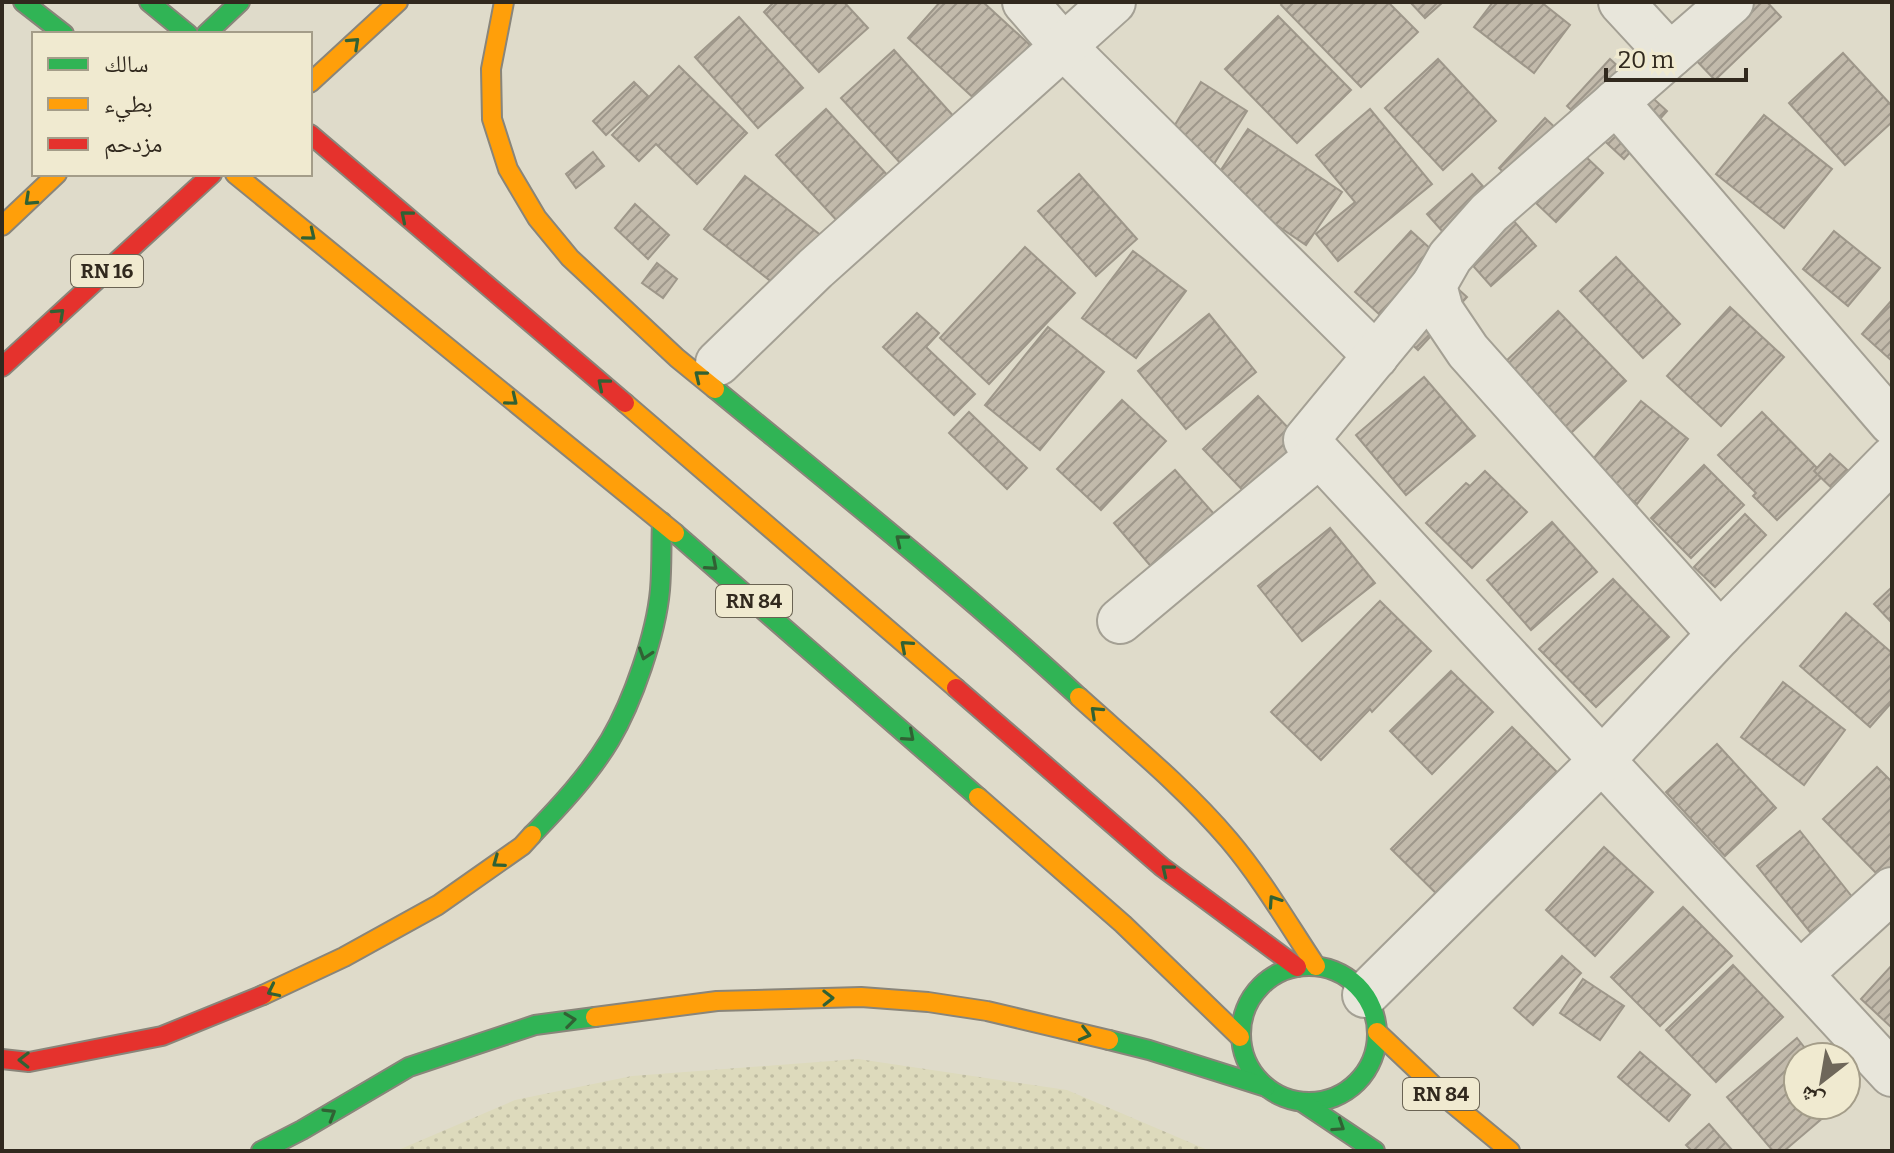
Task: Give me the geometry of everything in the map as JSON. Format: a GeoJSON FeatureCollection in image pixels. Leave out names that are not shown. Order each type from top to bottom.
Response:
{"type":"FeatureCollection","features":[{"type":"Feature","properties":{"kind":"main road"},"geometry":{"type":"LineString","coordinates":[[23,2],[61,32]]}},
{"type":"Feature","properties":{"kind":"main road"},"geometry":{"type":"LineString","coordinates":[[208,32],[240,2]]}},
{"type":"Feature","properties":{"kind":"main road"},"geometry":{"type":"LineString","coordinates":[[312,81],[398,2]]}},
{"type":"Feature","properties":{"kind":"main road"},"geometry":{"type":"LineString","coordinates":[[504,2],[491,69],[492,119],[508,169],[537,218],[570,258],[677,358],[1011,634],[1180,790],[1228,839],[1255,873],[1316,966]]}},
{"type":"Feature","properties":{"kind":"main road"},"geometry":{"type":"LineString","coordinates":[[153,5],[186,32]]}},
{"type":"Feature","properties":{"kind":"main road","name":"RN 84"},"geometry":{"type":"LineString","coordinates":[[312,136],[1162,867],[1297,967]]}},
{"type":"Feature","properties":{"kind":"main road"},"geometry":{"type":"LineString","coordinates":[[2,226],[55,176]]}},
{"type":"Feature","properties":{"kind":"main road","name":"RN 16"},"geometry":{"type":"LineString","coordinates":[[2,367],[210,176]]}},
{"type":"Feature","properties":{"kind":"main road","name":"RN 84"},"geometry":{"type":"LineString","coordinates":[[242,180],[662,522],[1123,924],[1240,1037]]}},
{"type":"Feature","properties":{"kind":"main road"},"geometry":{"type":"LineString","coordinates":[[2,1059],[29,1062],[162,1036],[250,1001],[344,957],[438,905],[522,846],[567,799],[610,740],[635,686],[653,630],[660,590],[662,522]]}},
{"type":"Feature","properties":{"kind":"main road"},"geometry":{"type":"LineString","coordinates":[[261,1151],[409,1067],[535,1025],[717,1001],[861,997],[928,1002],[987,1011],[1149,1050],[1266,1087],[1283,1097],[1302,1102],[1322,1101],[1340,1095],[1356,1084],[1368,1069],[1375,1051],[1371,1013],[1351,981],[1335,971],[1316,966],[1297,967],[1278,973],[1262,984],[1250,999],[1242,1017],[1240,1037],[1253,1073],[1266,1087]]}},
{"type":"Feature","properties":{"kind":"main road","name":"RN 84"},"geometry":{"type":"LineString","coordinates":[[1371,1013],[1442,1094],[1510,1151]]}},
{"type":"Feature","properties":{"kind":"main road"},"geometry":{"type":"LineString","coordinates":[[1302,1102],[1375,1151]]}},
{"type":"Feature","properties":{"kind":"street"},"geometry":{"type":"LineString","coordinates":[[1025,2],[1063,46],[1376,356]]}},
{"type":"Feature","properties":{"kind":"street"},"geometry":{"type":"LineString","coordinates":[[718,363],[815,269],[1113,2]]}},
{"type":"Feature","properties":{"kind":"street"},"geometry":{"type":"LineString","coordinates":[[1621,2],[1670,55]]}},
{"type":"Feature","properties":{"kind":"street"},"geometry":{"type":"LineString","coordinates":[[1731,2],[1489,213],[1450,257],[1434,285],[1306,440],[1892,1074]]}},
{"type":"Feature","properties":{"kind":"street"},"geometry":{"type":"LineString","coordinates":[[1616,102],[1892,423]]}},
{"type":"Feature","properties":{"kind":"street"},"geometry":{"type":"LineString","coordinates":[[1434,285],[1441,311],[1468,351],[1720,634]]}},
{"type":"Feature","properties":{"kind":"street"},"geometry":{"type":"LineString","coordinates":[[1120,621],[1319,455]]}},
{"type":"Feature","properties":{"kind":"street"},"geometry":{"type":"LineString","coordinates":[[1371,1013],[1720,634],[1892,459]]}},
{"type":"Feature","properties":{"kind":"street"},"geometry":{"type":"LineString","coordinates":[[1800,974],[1892,890]]}},
{"type":"Feature","properties":{"kind":"shaded area"},"geometry":{"type":"Polygon","coordinates":[[[858,1059],[1067,1090],[1210,1151],[396,1151],[515,1100],[632,1076],[858,1059]]]}},
{"type":"Feature","properties":{"kind":"building"},"geometry":{"type":"Polygon","coordinates":[[[774,2],[844,2],[868,28],[819,72],[764,12],[774,2]]]}},
{"type":"Feature","properties":{"kind":"building"},"geometry":{"type":"Polygon","coordinates":[[[940,2],[983,2],[1030,45],[978,102],[908,38],[940,2]]]}},
{"type":"Feature","properties":{"kind":"building"},"geometry":{"type":"Polygon","coordinates":[[[1283,2],[1388,2],[1418,32],[1361,87],[1281,5],[1283,2]]]}},
{"type":"Feature","properties":{"kind":"building"},"geometry":{"type":"Polygon","coordinates":[[[1410,2],[1443,2],[1425,18],[1410,2]]]}},
{"type":"Feature","properties":{"kind":"building"},"geometry":{"type":"Polygon","coordinates":[[[1493,2],[1541,2],[1570,25],[1534,73],[1474,27],[1493,2]]]}},
{"type":"Feature","properties":{"kind":"building"},"geometry":{"type":"Polygon","coordinates":[[[1700,2],[1767,2],[1781,17],[1715,80],[1669,32],[1700,2]]]}},
{"type":"Feature","properties":{"kind":"building"},"geometry":{"type":"Polygon","coordinates":[[[1278,16],[1351,90],[1297,143],[1225,69],[1278,16]]]}},
{"type":"Feature","properties":{"kind":"building"},"geometry":{"type":"Polygon","coordinates":[[[739,17],[803,88],[758,128],[695,57],[739,17]]]}},
{"type":"Feature","properties":{"kind":"building"},"geometry":{"type":"Polygon","coordinates":[[[894,50],[956,119],[903,166],[841,98],[894,50]]]}},
{"type":"Feature","properties":{"kind":"building"},"geometry":{"type":"Polygon","coordinates":[[[1843,53],[1892,106],[1892,122],[1845,165],[1789,103],[1843,53]]]}},
{"type":"Feature","properties":{"kind":"building"},"geometry":{"type":"Polygon","coordinates":[[[1438,59],[1496,121],[1443,170],[1385,108],[1438,59]]]}},
{"type":"Feature","properties":{"kind":"building"},"geometry":{"type":"Polygon","coordinates":[[[1610,59],[1667,111],[1624,159],[1567,106],[1610,59]]]}},
{"type":"Feature","properties":{"kind":"building"},"geometry":{"type":"Polygon","coordinates":[[[679,66],[747,133],[697,184],[656,144],[639,161],[612,135],[679,66]]]}},
{"type":"Feature","properties":{"kind":"building"},"geometry":{"type":"Polygon","coordinates":[[[634,82],[648,96],[606,135],[593,121],[634,82]]]}},
{"type":"Feature","properties":{"kind":"building"},"geometry":{"type":"Polygon","coordinates":[[[1201,82],[1247,111],[1212,167],[1167,138],[1201,82]]]}},
{"type":"Feature","properties":{"kind":"building"},"geometry":{"type":"Polygon","coordinates":[[[826,109],[891,179],[841,225],[776,155],[826,109]]]}},
{"type":"Feature","properties":{"kind":"building"},"geometry":{"type":"Polygon","coordinates":[[[1370,109],[1432,184],[1338,261],[1316,234],[1355,202],[1316,155],[1370,109]]]}},
{"type":"Feature","properties":{"kind":"building"},"geometry":{"type":"Polygon","coordinates":[[[1764,115],[1832,169],[1784,228],[1716,174],[1764,115]]]}},
{"type":"Feature","properties":{"kind":"building"},"geometry":{"type":"Polygon","coordinates":[[[1545,118],[1603,173],[1556,222],[1499,168],[1545,118]]]}},
{"type":"Feature","properties":{"kind":"building"},"geometry":{"type":"Polygon","coordinates":[[[1248,129],[1342,192],[1306,245],[1213,182],[1248,129]]]}},
{"type":"Feature","properties":{"kind":"building"},"geometry":{"type":"Polygon","coordinates":[[[593,152],[604,166],[576,188],[566,174],[593,152]]]}},
{"type":"Feature","properties":{"kind":"building"},"geometry":{"type":"Polygon","coordinates":[[[1079,174],[1137,239],[1096,276],[1038,211],[1079,174]]]}},
{"type":"Feature","properties":{"kind":"building"},"geometry":{"type":"Polygon","coordinates":[[[1472,174],[1536,246],[1491,286],[1427,214],[1472,174]]]}},
{"type":"Feature","properties":{"kind":"building"},"geometry":{"type":"Polygon","coordinates":[[[745,176],[823,237],[782,290],[704,229],[745,176]]]}},
{"type":"Feature","properties":{"kind":"building"},"geometry":{"type":"Polygon","coordinates":[[[635,204],[669,235],[648,259],[615,228],[635,204]]]}},
{"type":"Feature","properties":{"kind":"building"},"geometry":{"type":"Polygon","coordinates":[[[1411,231],[1445,262],[1437,270],[1467,297],[1418,350],[1355,292],[1411,231]]]}},
{"type":"Feature","properties":{"kind":"building"},"geometry":{"type":"Polygon","coordinates":[[[1834,231],[1880,268],[1848,306],[1803,269],[1834,231]]]}},
{"type":"Feature","properties":{"kind":"building"},"geometry":{"type":"Polygon","coordinates":[[[1025,247],[1075,293],[989,384],[940,338],[1025,247]]]}},
{"type":"Feature","properties":{"kind":"building"},"geometry":{"type":"Polygon","coordinates":[[[1133,251],[1186,291],[1136,358],[1082,318],[1133,251]]]}},
{"type":"Feature","properties":{"kind":"building"},"geometry":{"type":"Polygon","coordinates":[[[1616,257],[1680,324],[1643,358],[1580,291],[1616,257]]]}},
{"type":"Feature","properties":{"kind":"building"},"geometry":{"type":"Polygon","coordinates":[[[657,263],[677,279],[663,298],[642,283],[657,263]]]}},
{"type":"Feature","properties":{"kind":"building"},"geometry":{"type":"Polygon","coordinates":[[[1892,300],[1892,361],[1862,334],[1892,300]]]}},
{"type":"Feature","properties":{"kind":"building"},"geometry":{"type":"Polygon","coordinates":[[[1730,307],[1784,357],[1721,426],[1667,376],[1730,307]]]}},
{"type":"Feature","properties":{"kind":"building"},"geometry":{"type":"Polygon","coordinates":[[[1558,311],[1626,381],[1571,433],[1503,364],[1558,311]]]}},
{"type":"Feature","properties":{"kind":"building"},"geometry":{"type":"Polygon","coordinates":[[[917,313],[939,333],[926,347],[975,394],[954,415],[883,347],[917,313]]]}},
{"type":"Feature","properties":{"kind":"building"},"geometry":{"type":"Polygon","coordinates":[[[1209,314],[1256,372],[1186,429],[1138,371],[1209,314]]]}},
{"type":"Feature","properties":{"kind":"building"},"geometry":{"type":"Polygon","coordinates":[[[1048,327],[1104,372],[1040,450],[985,405],[1048,327]]]}},
{"type":"Feature","properties":{"kind":"building"},"geometry":{"type":"Polygon","coordinates":[[[1424,377],[1475,436],[1406,495],[1356,435],[1424,377]]]}},
{"type":"Feature","properties":{"kind":"building"},"geometry":{"type":"Polygon","coordinates":[[[1258,396],[1310,451],[1255,503],[1203,449],[1258,396]]]}},
{"type":"Feature","properties":{"kind":"building"},"geometry":{"type":"Polygon","coordinates":[[[1122,400],[1166,441],[1101,510],[1057,469],[1122,400]]]}},
{"type":"Feature","properties":{"kind":"building"},"geometry":{"type":"Polygon","coordinates":[[[1641,401],[1688,439],[1637,504],[1588,465],[1641,401]]]}},
{"type":"Feature","properties":{"kind":"building"},"geometry":{"type":"Polygon","coordinates":[[[969,412],[1027,468],[1007,489],[949,433],[969,412]]]}},
{"type":"Feature","properties":{"kind":"building"},"geometry":{"type":"Polygon","coordinates":[[[1762,412],[1824,475],[1777,520],[1753,496],[1756,493],[1718,455],[1762,412]]]}},
{"type":"Feature","properties":{"kind":"building"},"geometry":{"type":"Polygon","coordinates":[[[1830,454],[1856,478],[1839,495],[1814,471],[1830,454]]]}},
{"type":"Feature","properties":{"kind":"building"},"geometry":{"type":"Polygon","coordinates":[[[1704,465],[1744,505],[1691,558],[1651,518],[1704,465]]]}},
{"type":"Feature","properties":{"kind":"building"},"geometry":{"type":"Polygon","coordinates":[[[1175,470],[1222,523],[1160,577],[1114,523],[1175,470]]]}},
{"type":"Feature","properties":{"kind":"building"},"geometry":{"type":"Polygon","coordinates":[[[1485,471],[1527,512],[1472,568],[1426,523],[1466,483],[1470,486],[1485,471]]]}},
{"type":"Feature","properties":{"kind":"building"},"geometry":{"type":"Polygon","coordinates":[[[1745,514],[1766,535],[1715,587],[1694,567],[1745,514]]]}},
{"type":"Feature","properties":{"kind":"building"},"geometry":{"type":"Polygon","coordinates":[[[1552,522],[1597,572],[1531,630],[1487,580],[1552,522]]]}},
{"type":"Feature","properties":{"kind":"building"},"geometry":{"type":"Polygon","coordinates":[[[1330,528],[1375,583],[1302,641],[1258,586],[1330,528]]]}},
{"type":"Feature","properties":{"kind":"building"},"geometry":{"type":"Polygon","coordinates":[[[1613,579],[1669,637],[1596,707],[1539,649],[1613,579]]]}},
{"type":"Feature","properties":{"kind":"building"},"geometry":{"type":"Polygon","coordinates":[[[1892,587],[1892,623],[1874,604],[1892,587]]]}},
{"type":"Feature","properties":{"kind":"building"},"geometry":{"type":"Polygon","coordinates":[[[1380,601],[1431,651],[1321,760],[1271,712],[1380,601]]]}},
{"type":"Feature","properties":{"kind":"building"},"geometry":{"type":"Polygon","coordinates":[[[1846,613],[1892,653],[1892,702],[1870,727],[1800,666],[1846,613]]]}},
{"type":"Feature","properties":{"kind":"building"},"geometry":{"type":"Polygon","coordinates":[[[1451,671],[1493,712],[1432,774],[1390,731],[1451,671]]]}},
{"type":"Feature","properties":{"kind":"building"},"geometry":{"type":"Polygon","coordinates":[[[1783,682],[1845,730],[1804,785],[1741,737],[1783,682]]]}},
{"type":"Feature","properties":{"kind":"building"},"geometry":{"type":"Polygon","coordinates":[[[1512,727],[1566,781],[1449,906],[1391,849],[1512,727]]]}},
{"type":"Feature","properties":{"kind":"building"},"geometry":{"type":"Polygon","coordinates":[[[1717,744],[1776,808],[1725,856],[1666,792],[1717,744]]]}},
{"type":"Feature","properties":{"kind":"building"},"geometry":{"type":"Polygon","coordinates":[[[1877,767],[1892,782],[1892,866],[1880,877],[1823,819],[1877,767]]]}},
{"type":"Feature","properties":{"kind":"building"},"geometry":{"type":"Polygon","coordinates":[[[1800,831],[1853,898],[1810,932],[1757,866],[1800,831]]]}},
{"type":"Feature","properties":{"kind":"building"},"geometry":{"type":"Polygon","coordinates":[[[1604,847],[1653,892],[1595,956],[1546,910],[1604,847]]]}},
{"type":"Feature","properties":{"kind":"building"},"geometry":{"type":"Polygon","coordinates":[[[1683,907],[1732,956],[1660,1026],[1611,977],[1683,907]]]}},
{"type":"Feature","properties":{"kind":"building"},"geometry":{"type":"Polygon","coordinates":[[[1562,956],[1581,973],[1533,1025],[1514,1008],[1562,956]]]}},
{"type":"Feature","properties":{"kind":"building"},"geometry":{"type":"Polygon","coordinates":[[[1733,965],[1783,1017],[1716,1082],[1666,1030],[1733,965]]]}},
{"type":"Feature","properties":{"kind":"building"},"geometry":{"type":"Polygon","coordinates":[[[1892,965],[1892,1028],[1861,999],[1892,965]]]}},
{"type":"Feature","properties":{"kind":"building"},"geometry":{"type":"Polygon","coordinates":[[[1583,979],[1624,1006],[1600,1040],[1560,1013],[1583,979]]]}},
{"type":"Feature","properties":{"kind":"building"},"geometry":{"type":"Polygon","coordinates":[[[1782,1051],[1782,1121],[1819,1121],[1784,1151],[1773,1151],[1727,1097],[1782,1051]]]}},
{"type":"Feature","properties":{"kind":"building"},"geometry":{"type":"Polygon","coordinates":[[[1640,1052],[1690,1095],[1669,1121],[1618,1077],[1640,1052]]]}},
{"type":"Feature","properties":{"kind":"building"},"geometry":{"type":"Polygon","coordinates":[[[1709,1124],[1733,1151],[1692,1151],[1686,1145],[1709,1124]]]}},
{"type":"Feature","properties":{"kind":"traffic: fast"},"geometry":{"type":"LineString","coordinates":[[23,2],[61,32]]}},
{"type":"Feature","properties":{"kind":"traffic: fast"},"geometry":{"type":"LineString","coordinates":[[149,2],[186,32]]}},
{"type":"Feature","properties":{"kind":"traffic: fast"},"geometry":{"type":"LineString","coordinates":[[208,32],[240,2]]}},
{"type":"Feature","properties":{"kind":"traffic: fast"},"geometry":{"type":"LineString","coordinates":[[715,389],[945,579],[1079,697]]}},
{"type":"Feature","properties":{"kind":"traffic: fast"},"geometry":{"type":"LineString","coordinates":[[532,835],[593,766],[627,706],[642,667],[658,607],[662,522]]}},
{"type":"Feature","properties":{"kind":"traffic: fast"},"geometry":{"type":"LineString","coordinates":[[675,533],[978,797]]}},
{"type":"Feature","properties":{"kind":"traffic: fast"},"geometry":{"type":"LineString","coordinates":[[1309,966],[1335,971],[1357,986],[1372,1008],[1377,1034],[1372,1060],[1357,1082],[1335,1097],[1309,1102],[1283,1097],[1261,1082],[1246,1060],[1241,1034],[1246,1008],[1261,986],[1283,971],[1309,966]]}},
{"type":"Feature","properties":{"kind":"traffic: fast"},"geometry":{"type":"LineString","coordinates":[[261,1151],[409,1067],[535,1025],[595,1017]]}},
{"type":"Feature","properties":{"kind":"traffic: fast"},"geometry":{"type":"LineString","coordinates":[[1109,1040],[1266,1087]]}},
{"type":"Feature","properties":{"kind":"traffic: fast"},"geometry":{"type":"LineString","coordinates":[[1302,1102],[1375,1151]]}},
{"type":"Feature","properties":{"kind":"traffic: slow"},"geometry":{"type":"LineString","coordinates":[[312,81],[398,2]]}},
{"type":"Feature","properties":{"kind":"traffic: slow"},"geometry":{"type":"LineString","coordinates":[[504,2],[491,69],[492,119],[508,169],[537,218],[570,258],[677,358],[715,389]]}},
{"type":"Feature","properties":{"kind":"traffic: slow"},"geometry":{"type":"LineString","coordinates":[[2,226],[55,176]]}},
{"type":"Feature","properties":{"kind":"traffic: slow"},"geometry":{"type":"LineString","coordinates":[[237,176],[675,533]]}},
{"type":"Feature","properties":{"kind":"traffic: slow"},"geometry":{"type":"LineString","coordinates":[[625,403],[956,688]]}},
{"type":"Feature","properties":{"kind":"traffic: slow"},"geometry":{"type":"LineString","coordinates":[[1079,697],[1176,784],[1229,840],[1264,886],[1316,966]]}},
{"type":"Feature","properties":{"kind":"traffic: slow"},"geometry":{"type":"LineString","coordinates":[[978,797],[1123,924],[1240,1037]]}},
{"type":"Feature","properties":{"kind":"traffic: slow"},"geometry":{"type":"LineString","coordinates":[[263,995],[344,957],[438,905],[522,846],[532,835]]}},
{"type":"Feature","properties":{"kind":"traffic: slow"},"geometry":{"type":"LineString","coordinates":[[595,1017],[717,1001],[861,997],[928,1002],[987,1011],[1109,1040]]}},
{"type":"Feature","properties":{"kind":"traffic: slow"},"geometry":{"type":"LineString","coordinates":[[1377,1032],[1452,1103],[1510,1151]]}},
{"type":"Feature","properties":{"kind":"traffic: jam"},"geometry":{"type":"LineString","coordinates":[[312,136],[625,403]]}},
{"type":"Feature","properties":{"kind":"traffic: jam"},"geometry":{"type":"LineString","coordinates":[[2,367],[210,176]]}},
{"type":"Feature","properties":{"kind":"traffic: jam"},"geometry":{"type":"LineString","coordinates":[[956,688],[1162,867],[1297,967]]}},
{"type":"Feature","properties":{"kind":"traffic: jam"},"geometry":{"type":"LineString","coordinates":[[2,1059],[29,1062],[162,1036],[263,995]]}}]}
